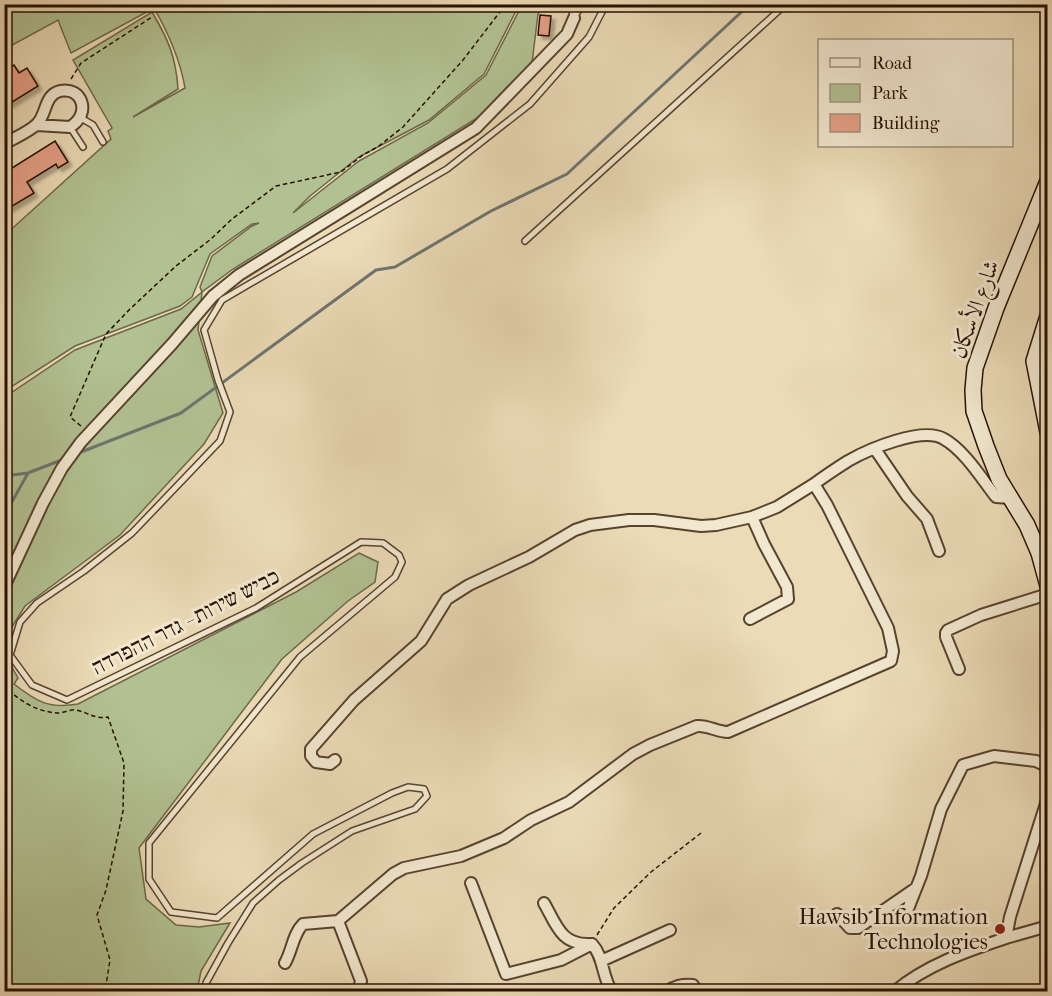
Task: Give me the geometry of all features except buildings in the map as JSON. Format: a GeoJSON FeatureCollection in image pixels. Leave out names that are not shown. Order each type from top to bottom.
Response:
{"type":"FeatureCollection","features":[{"type":"Feature","properties":{"kind":"street"},"geometry":{"type":"LineString","coordinates":[[4,586],[62,468],[89,433],[172,344],[213,296],[239,275],[476,128],[567,34],[574,18]]}},
{"type":"Feature","properties":{"kind":"street"},"geometry":{"type":"LineString","coordinates":[[4,144],[36,125],[53,94],[65,90],[77,95],[81,100],[83,112],[81,118],[70,127],[36,125]]}},
{"type":"Feature","properties":{"kind":"street","name":"شارع الأسكان"},"geometry":{"type":"LineString","coordinates":[[1047,181],[996,308],[975,368],[973,390],[975,411],[999,479],[1027,525],[1047,586]]}},
{"type":"Feature","properties":{"kind":"street"},"geometry":{"type":"LineString","coordinates":[[1047,316],[1034,361],[1047,432]]}},
{"type":"Feature","properties":{"kind":"street"},"geometry":{"type":"LineString","coordinates":[[335,760],[330,764],[316,762],[311,756],[311,748],[354,700],[421,641],[447,599],[469,585],[529,557],[575,530],[590,525],[629,520],[654,520],[701,526],[752,517],[777,507],[849,460],[875,449],[922,435],[944,438],[954,446],[996,497],[1011,498]]}},
{"type":"Feature","properties":{"kind":"street"},"geometry":{"type":"LineString","coordinates":[[875,449],[907,496],[927,519],[939,551]]}},
{"type":"Feature","properties":{"kind":"street"},"geometry":{"type":"LineString","coordinates":[[285,963],[292,951],[297,930],[303,924],[338,921],[393,874],[404,868],[461,856],[504,838],[531,820],[569,802],[633,754],[650,745],[697,726],[705,725],[720,732],[729,732],[891,661],[893,651],[888,628],[827,505],[814,484]]}},
{"type":"Feature","properties":{"kind":"street"},"geometry":{"type":"LineString","coordinates":[[750,618],[788,599],[787,586],[752,517]]}},
{"type":"Feature","properties":{"kind":"street"},"geometry":{"type":"LineString","coordinates":[[959,669],[946,637],[948,630],[981,615],[1047,594]]}},
{"type":"Feature","properties":{"kind":"street"},"geometry":{"type":"LineString","coordinates":[[904,919],[941,809],[963,765],[994,756],[1036,761],[1047,767]]}},
{"type":"Feature","properties":{"kind":"street"},"geometry":{"type":"LineString","coordinates":[[1006,938],[1010,917],[1047,797]]}},
{"type":"Feature","properties":{"kind":"street"},"geometry":{"type":"LineString","coordinates":[[471,883],[506,974],[561,960],[592,944]]}},
{"type":"Feature","properties":{"kind":"street"},"geometry":{"type":"LineString","coordinates":[[837,914],[850,928],[858,928],[916,887]]}},
{"type":"Feature","properties":{"kind":"street"},"geometry":{"type":"LineString","coordinates":[[544,903],[567,940],[576,944],[592,944]]}},
{"type":"Feature","properties":{"kind":"street"},"geometry":{"type":"LineString","coordinates":[[338,921],[361,981],[358,992]]}},
{"type":"Feature","properties":{"kind":"street"},"geometry":{"type":"LineString","coordinates":[[894,992],[910,978],[965,952],[1047,926]]}},
{"type":"Feature","properties":{"kind":"street"},"geometry":{"type":"LineString","coordinates":[[601,962],[670,930]]}},
{"type":"Feature","properties":{"kind":"street"},"geometry":{"type":"LineString","coordinates":[[592,944],[612,992]]}},
{"type":"Feature","properties":{"kind":"street"},"geometry":{"type":"LineString","coordinates":[[666,992],[674,986],[684,984],[693,985],[691,992]]}},
{"type":"Feature","properties":{"kind":"lane"},"geometry":{"type":"LineString","coordinates":[[570,4],[574,18]]}},
{"type":"Feature","properties":{"kind":"lane"},"geometry":{"type":"LineString","coordinates":[[574,18],[582,4]]}},
{"type":"Feature","properties":{"kind":"lane","name":"כביש שירות - גדר ההפרדה"},"geometry":{"type":"LineString","coordinates":[[204,992],[206,983],[246,913],[253,903],[270,888],[302,863],[352,831],[415,809],[427,796],[424,789],[408,787],[313,834],[217,918],[171,912],[149,879],[149,843],[300,657],[395,577],[402,562],[399,555],[383,543],[361,542],[256,608],[67,700],[32,685],[10,655],[20,622],[37,603],[84,571],[132,533],[220,441],[230,412],[204,330],[222,300],[447,169],[530,104],[589,37],[606,4]]}},
{"type":"Feature","properties":{"kind":"lane"},"geometry":{"type":"LineString","coordinates":[[525,241],[786,4]]}},
{"type":"Feature","properties":{"kind":"lane"},"geometry":{"type":"LineString","coordinates":[[81,118],[93,125],[103,142]]}},
{"type":"Feature","properties":{"kind":"lane"},"geometry":{"type":"LineString","coordinates":[[70,127],[83,147]]}},
{"type":"Feature","properties":{"kind":"path"},"geometry":{"type":"LineString","coordinates":[[89,433],[70,417],[106,334],[176,266],[276,186],[341,171],[403,127],[463,60],[506,4]]}},
{"type":"Feature","properties":{"kind":"path"},"geometry":{"type":"LineString","coordinates":[[65,90],[81,63],[152,17]]}},
{"type":"Feature","properties":{"kind":"path"},"geometry":{"type":"LineString","coordinates":[[4,684],[26,705],[57,713],[75,710],[97,719],[108,717],[115,733],[124,763],[123,811],[106,890],[97,915],[110,960],[105,992]]}},
{"type":"Feature","properties":{"kind":"path"},"geometry":{"type":"LineString","coordinates":[[592,944],[614,908],[651,872],[701,833]]}},
{"type":"Feature","properties":{"kind":"green space"},"geometry":{"type":"Polygon","coordinates":[[[5,5],[519,5],[484,74],[429,120],[359,157],[310,196],[293,213],[359,161],[428,123],[486,75],[522,5],[544,5],[538,14],[532,63],[482,115],[233,269],[202,292],[200,287],[212,256],[259,223],[252,224],[210,254],[192,297],[180,306],[75,346],[5,391],[5,235],[111,139],[108,131],[112,128],[73,60],[152,12],[170,49],[178,89],[133,117],[185,88],[173,47],[154,8],[71,53],[58,20],[5,49],[5,5]]]}},
{"type":"Feature","properties":{"kind":"green space"},"geometry":{"type":"Polygon","coordinates":[[[202,292],[198,330],[223,413],[204,444],[120,535],[25,606],[10,630],[5,652],[5,397],[75,350],[181,309],[202,292]]]}},
{"type":"Feature","properties":{"kind":"green space"},"geometry":{"type":"Polygon","coordinates":[[[359,553],[378,562],[375,582],[348,601],[282,659],[139,848],[146,899],[176,925],[199,927],[230,923],[201,971],[197,991],[5,991],[5,655],[18,678],[14,684],[37,700],[59,706],[78,704],[296,592],[359,553]]]}},
{"type":"Feature","properties":{"kind":"waterway"},"geometry":{"type":"LineString","coordinates":[[76,454],[181,413],[376,270],[395,267],[491,211],[567,174],[750,4]]}},
{"type":"Feature","properties":{"kind":"waterway"},"geometry":{"type":"LineString","coordinates":[[4,516],[28,473],[64,459]]}},
{"type":"Feature","properties":{"kind":"waterway"},"geometry":{"type":"LineString","coordinates":[[4,476],[28,473]]}},
{"type":"Feature","properties":{"kind":"place","name":"Hawsib Information Technologies"},"geometry":{"type":"Point","coordinates":[1000,929]}}]}
